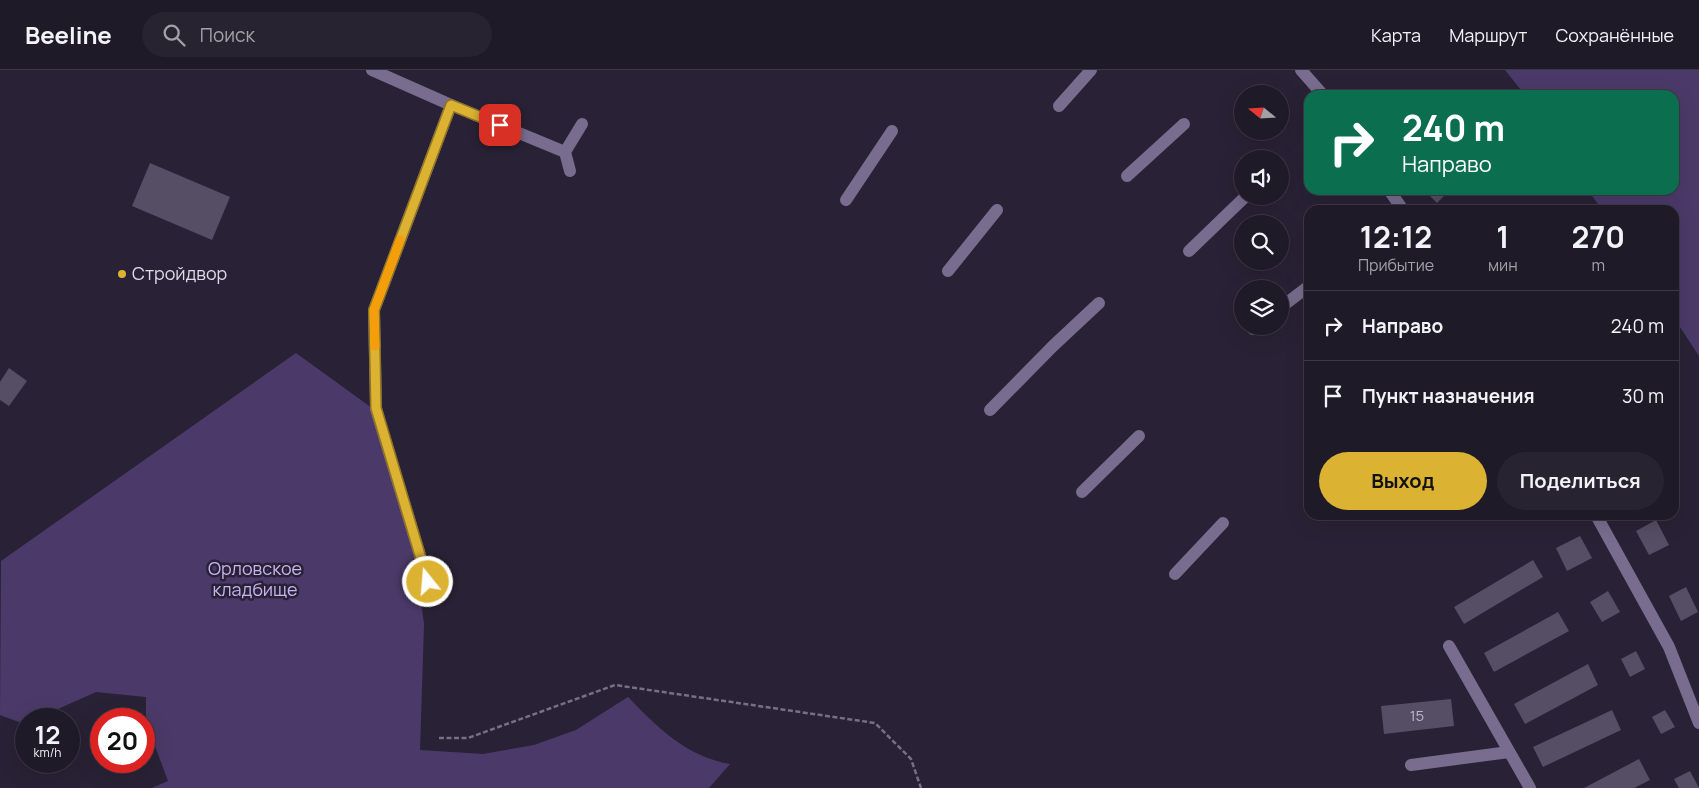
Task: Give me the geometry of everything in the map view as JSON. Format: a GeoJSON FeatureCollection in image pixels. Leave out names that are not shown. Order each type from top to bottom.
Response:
{"type":"FeatureCollection","features":[{"type":"Feature","properties":{"kind":"street"},"geometry":{"type":"LineString","coordinates":[[372,70],[565,152]]}},
{"type":"Feature","properties":{"kind":"street"},"geometry":{"type":"LineString","coordinates":[[1059,106],[1091,70]]}},
{"type":"Feature","properties":{"kind":"street"},"geometry":{"type":"LineString","coordinates":[[1301,70],[1319,90]]}},
{"type":"Feature","properties":{"kind":"street"},"geometry":{"type":"LineString","coordinates":[[440,590],[428,582],[376,408],[374,310],[451,105]]}},
{"type":"Feature","properties":{"kind":"street"},"geometry":{"type":"LineString","coordinates":[[570,171],[565,152],[582,124]]}},
{"type":"Feature","properties":{"kind":"street"},"geometry":{"type":"LineString","coordinates":[[1127,176],[1184,124]]}},
{"type":"Feature","properties":{"kind":"street"},"geometry":{"type":"LineString","coordinates":[[846,200],[892,131]]}},
{"type":"Feature","properties":{"kind":"street"},"geometry":{"type":"LineString","coordinates":[[1189,251],[1237,205]]}},
{"type":"Feature","properties":{"kind":"street"},"geometry":{"type":"LineString","coordinates":[[948,271],[997,210]]}},
{"type":"Feature","properties":{"kind":"street"},"geometry":{"type":"LineString","coordinates":[[1289,301],[1304,290]]}},
{"type":"Feature","properties":{"kind":"street"},"geometry":{"type":"LineString","coordinates":[[990,410],[1053,346],[1099,303]]}},
{"type":"Feature","properties":{"kind":"street"},"geometry":{"type":"LineString","coordinates":[[1082,492],[1139,436]]}},
{"type":"Feature","properties":{"kind":"street"},"geometry":{"type":"LineString","coordinates":[[1599,520],[1669,647],[1699,723]]}},
{"type":"Feature","properties":{"kind":"street"},"geometry":{"type":"LineString","coordinates":[[1175,574],[1223,523]]}},
{"type":"Feature","properties":{"kind":"street"},"geometry":{"type":"LineString","coordinates":[[1449,646],[1530,788]]}},
{"type":"Feature","properties":{"kind":"street"},"geometry":{"type":"LineString","coordinates":[[1412,765],[1509,752]]}},
{"type":"Feature","properties":{"kind":"path"},"geometry":{"type":"LineString","coordinates":[[439,738],[468,738],[615,684],[875,723],[911,759],[921,788]]}},
{"type":"Feature","properties":{"kind":"green space"},"geometry":{"type":"Polygon","coordinates":[[[1505,70],[1699,70],[1699,356],[1679,326],[1679,205],[1598,205],[1592,195],[1679,195],[1679,90],[1521,90],[1505,70]]]}},
{"type":"Feature","properties":{"kind":"green space","name":"Орловское кладбище"},"geometry":{"type":"Polygon","coordinates":[[[296,353],[372,408],[412,534],[424,624],[420,750],[483,754],[534,745],[576,730],[628,697],[662,730],[686,748],[700,755],[730,764],[709,788],[152,788],[168,781],[155,746],[155,708],[146,708],[146,697],[96,692],[60,708],[15,708],[15,721],[0,715],[1,561],[296,353]]]}},
{"type":"Feature","properties":{"kind":"building"},"geometry":{"type":"Polygon","coordinates":[[[150,163],[230,197],[212,240],[132,206],[150,163]]]}},
{"type":"Feature","properties":{"kind":"building"},"geometry":{"type":"Polygon","coordinates":[[[1429,195],[1445,195],[1437,203],[1429,195]]]}},
{"type":"Feature","properties":{"kind":"building"},"geometry":{"type":"Polygon","coordinates":[[[9,368],[27,381],[9,406],[0,400],[0,382],[9,368]]]}},
{"type":"Feature","properties":{"kind":"building"},"geometry":{"type":"Polygon","coordinates":[[[1656,520],[1669,545],[1649,555],[1636,531],[1656,520]]]}},
{"type":"Feature","properties":{"kind":"building"},"geometry":{"type":"Polygon","coordinates":[[[1580,536],[1592,558],[1567,571],[1556,548],[1580,536]]]}},
{"type":"Feature","properties":{"kind":"building"},"geometry":{"type":"Polygon","coordinates":[[[1533,560],[1543,577],[1464,624],[1454,607],[1533,560]]]}},
{"type":"Feature","properties":{"kind":"building"},"geometry":{"type":"Polygon","coordinates":[[[1686,587],[1698,612],[1681,621],[1669,596],[1686,587]]]}},
{"type":"Feature","properties":{"kind":"building"},"geometry":{"type":"Polygon","coordinates":[[[1608,591],[1620,612],[1602,622],[1590,602],[1608,591]]]}},
{"type":"Feature","properties":{"kind":"building"},"geometry":{"type":"Polygon","coordinates":[[[1558,612],[1569,631],[1494,672],[1484,653],[1558,612]]]}},
{"type":"Feature","properties":{"kind":"building"},"geometry":{"type":"Polygon","coordinates":[[[1636,651],[1645,669],[1630,677],[1621,659],[1636,651]]]}},
{"type":"Feature","properties":{"kind":"building"},"geometry":{"type":"Polygon","coordinates":[[[1588,664],[1598,685],[1525,724],[1514,704],[1588,664]]]}},
{"type":"Feature","properties":{"kind":"building"},"geometry":{"type":"Polygon","coordinates":[[[1451,699],[1454,726],[1384,734],[1381,706],[1451,699]]]}},
{"type":"Feature","properties":{"kind":"building"},"geometry":{"type":"Polygon","coordinates":[[[1612,710],[1621,730],[1543,767],[1533,747],[1612,710]]]}},
{"type":"Feature","properties":{"kind":"building"},"geometry":{"type":"Polygon","coordinates":[[[1665,710],[1675,727],[1661,734],[1652,717],[1665,710]]]}},
{"type":"Feature","properties":{"kind":"building"},"geometry":{"type":"Polygon","coordinates":[[[1639,759],[1650,780],[1634,788],[1584,788],[1639,759]]]}},
{"type":"Feature","properties":{"kind":"building"},"geometry":{"type":"Polygon","coordinates":[[[1690,771],[1699,788],[1679,788],[1674,779],[1690,771]]]}},
{"type":"Feature","properties":{"kind":"slow traffic"},"geometry":{"type":"LineString","coordinates":[[375,346],[374,310],[400,240]]}},
{"type":"Feature","properties":{"kind":"place","name":"Стройдвор"},"geometry":{"type":"Point","coordinates":[122,274]}},
{"type":"Feature","properties":{"kind":"route"},"geometry":{"type":"LineString","coordinates":[[428,582],[376,408],[374,310],[451,105],[500,125]]}}]}
